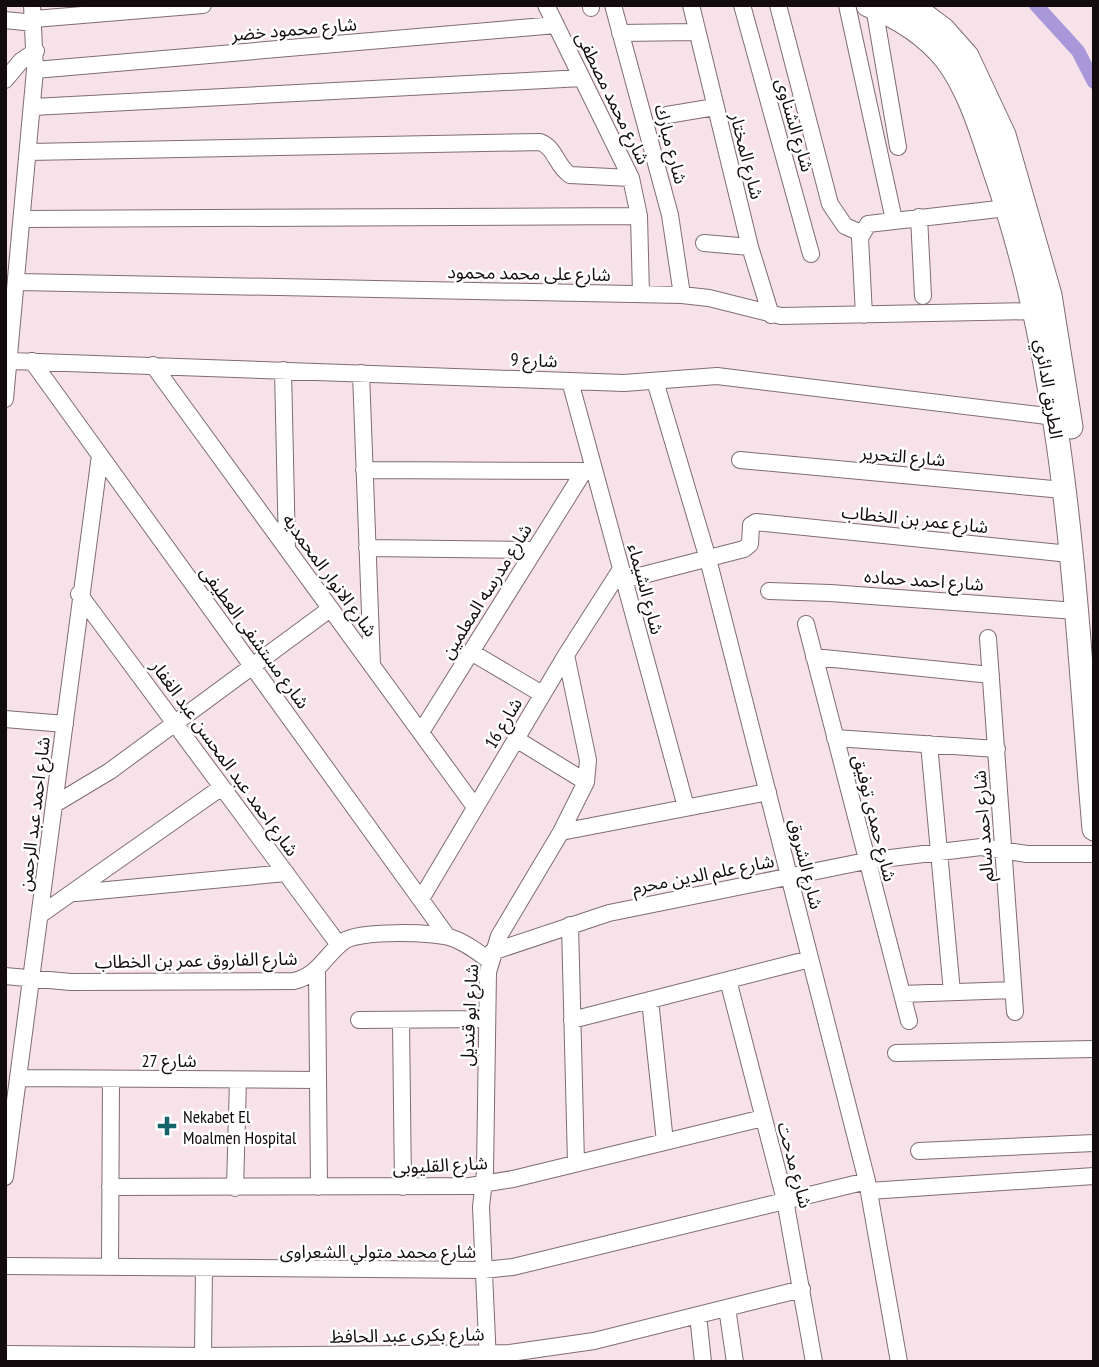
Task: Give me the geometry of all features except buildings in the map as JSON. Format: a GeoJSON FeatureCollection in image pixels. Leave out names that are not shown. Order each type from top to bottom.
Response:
{"type":"FeatureCollection","features":[{"type":"Feature","properties":{"kind":"highway","name":"الطريق الدائري"},"geometry":{"type":"LineString","coordinates":[[911,5],[944,30],[976,71],[1004,135],[1034,233],[1057,326],[1067,389],[1094,667]]}},
{"type":"Feature","properties":{"kind":"highway","name":"الطريق الدائري"},"geometry":{"type":"LineString","coordinates":[[871,6],[914,29],[947,61],[975,117],[1007,208],[1036,311],[1055,417],[1076,611],[1094,829]]}},
{"type":"Feature","properties":{"kind":"street"},"geometry":{"type":"LineString","coordinates":[[5,20],[33,15],[202,5]]}},
{"type":"Feature","properties":{"kind":"street","name":"شارع محمد مصطفى"},"geometry":{"type":"LineString","coordinates":[[546,5],[631,178],[639,216],[641,294]]}},
{"type":"Feature","properties":{"kind":"street","name":"شارع مبارك"},"geometry":{"type":"LineString","coordinates":[[613,5],[670,215],[682,295]]}},
{"type":"Feature","properties":{"kind":"street","name":"شارع المختار"},"geometry":{"type":"LineString","coordinates":[[691,5],[750,247],[771,315]]}},
{"type":"Feature","properties":{"kind":"street","name":"شارع الشناوى"},"geometry":{"type":"LineString","coordinates":[[742,5],[811,254]]}},
{"type":"Feature","properties":{"kind":"street"},"geometry":{"type":"LineString","coordinates":[[778,5],[830,204],[845,226],[860,233]]}},
{"type":"Feature","properties":{"kind":"street"},"geometry":{"type":"LineString","coordinates":[[847,5],[894,220]]}},
{"type":"Feature","properties":{"kind":"street"},"geometry":{"type":"LineString","coordinates":[[871,6],[898,147]]}},
{"type":"Feature","properties":{"kind":"street"},"geometry":{"type":"LineString","coordinates":[[5,399],[33,107],[36,51],[33,15]]}},
{"type":"Feature","properties":{"kind":"street","name":"شارع محمود خضر"},"geometry":{"type":"LineString","coordinates":[[35,71],[556,25]]}},
{"type":"Feature","properties":{"kind":"street"},"geometry":{"type":"LineString","coordinates":[[620,33],[696,32]]}},
{"type":"Feature","properties":{"kind":"street"},"geometry":{"type":"LineString","coordinates":[[5,80],[21,61],[36,51]]}},
{"type":"Feature","properties":{"kind":"street"},"geometry":{"type":"LineString","coordinates":[[33,107],[582,78]]}},
{"type":"Feature","properties":{"kind":"street"},"geometry":{"type":"LineString","coordinates":[[667,115],[715,107]]}},
{"type":"Feature","properties":{"kind":"street"},"geometry":{"type":"LineString","coordinates":[[29,152],[540,142],[548,146],[570,175],[631,178]]}},
{"type":"Feature","properties":{"kind":"street"},"geometry":{"type":"LineString","coordinates":[[864,315],[860,233],[869,223],[1007,208]]}},
{"type":"Feature","properties":{"kind":"street"},"geometry":{"type":"LineString","coordinates":[[23,219],[639,216]]}},
{"type":"Feature","properties":{"kind":"street"},"geometry":{"type":"LineString","coordinates":[[919,217],[923,296]]}},
{"type":"Feature","properties":{"kind":"street"},"geometry":{"type":"LineString","coordinates":[[704,243],[750,247]]}},
{"type":"Feature","properties":{"kind":"street","name":"شارع على محمد محمود"},"geometry":{"type":"LineString","coordinates":[[18,282],[682,295],[709,298],[771,315],[1036,311]]}},
{"type":"Feature","properties":{"kind":"street","name":"شارع 9"},"geometry":{"type":"LineString","coordinates":[[9,361],[570,381],[655,381],[717,376],[1055,417]]}},
{"type":"Feature","properties":{"kind":"street","name":"شارع مستشفى العطيفى"},"geometry":{"type":"LineString","coordinates":[[32,361],[447,936]]}},
{"type":"Feature","properties":{"kind":"street","name":"شارع الانوار المحمديه"},"geometry":{"type":"LineString","coordinates":[[153,365],[475,807]]}},
{"type":"Feature","properties":{"kind":"street"},"geometry":{"type":"LineString","coordinates":[[284,370],[287,549]]}},
{"type":"Feature","properties":{"kind":"street"},"geometry":{"type":"LineString","coordinates":[[361,373],[372,666]]}},
{"type":"Feature","properties":{"kind":"street","name":"شارع الشيماء"},"geometry":{"type":"LineString","coordinates":[[570,381],[588,471],[623,574],[686,807]]}},
{"type":"Feature","properties":{"kind":"street","name":"شارع الشروق"},"geometry":{"type":"LineString","coordinates":[[655,381],[708,559],[868,1186],[899,1362]]}},
{"type":"Feature","properties":{"kind":"street","name":"شارع احمد عبد الرحمن"},"geometry":{"type":"LineString","coordinates":[[5,1177],[55,804],[79,594],[100,455]]}},
{"type":"Feature","properties":{"kind":"street","name":"شارع التحرير"},"geometry":{"type":"LineString","coordinates":[[740,460],[1063,490]]}},
{"type":"Feature","properties":{"kind":"street"},"geometry":{"type":"LineString","coordinates":[[364,470],[588,471]]}},
{"type":"Feature","properties":{"kind":"street","name":"شارع مدرسه المعلمين"},"geometry":{"type":"LineString","coordinates":[[421,732],[534,550],[588,471]]}},
{"type":"Feature","properties":{"kind":"street","name":"شارع عمر بن الخطاب"},"geometry":{"type":"LineString","coordinates":[[708,559],[747,547],[751,525],[756,522],[1070,554]]}},
{"type":"Feature","properties":{"kind":"street"},"geometry":{"type":"LineString","coordinates":[[367,548],[534,550]]}},
{"type":"Feature","properties":{"kind":"street"},"geometry":{"type":"LineString","coordinates":[[623,574],[708,559]]}},
{"type":"Feature","properties":{"kind":"street","name":"شارع 16"},"geometry":{"type":"LineString","coordinates":[[421,899],[566,655],[623,574]]}},
{"type":"Feature","properties":{"kind":"street","name":"شارع احمد حماده"},"geometry":{"type":"LineString","coordinates":[[769,591],[850,594],[1076,611]]}},
{"type":"Feature","properties":{"kind":"street","name":"شارع احمد عبد المحسن عبد الغفار"},"geometry":{"type":"LineString","coordinates":[[79,594],[339,946]]}},
{"type":"Feature","properties":{"kind":"street"},"geometry":{"type":"LineString","coordinates":[[55,804],[110,771],[330,609]]}},
{"type":"Feature","properties":{"kind":"street","name":"شارع حمدى توفيق"},"geometry":{"type":"LineString","coordinates":[[806,624],[909,1021]]}},
{"type":"Feature","properties":{"kind":"street","name":"شارع احمد سالم"},"geometry":{"type":"LineString","coordinates":[[988,638],[1014,1012]]}},
{"type":"Feature","properties":{"kind":"street"},"geometry":{"type":"LineString","coordinates":[[471,652],[542,694]]}},
{"type":"Feature","properties":{"kind":"street","name":"شارع ابو قنديل"},"geometry":{"type":"LineString","coordinates":[[488,1357],[481,1207],[484,1184],[486,1019],[491,957],[586,782],[588,760],[566,655]]}},
{"type":"Feature","properties":{"kind":"street"},"geometry":{"type":"LineString","coordinates":[[814,657],[991,675]]}},
{"type":"Feature","properties":{"kind":"street"},"geometry":{"type":"LineString","coordinates":[[5,719],[65,724]]}},
{"type":"Feature","properties":{"kind":"street"},"geometry":{"type":"LineString","coordinates":[[835,738],[997,749]]}},
{"type":"Feature","properties":{"kind":"street"},"geometry":{"type":"LineString","coordinates":[[516,739],[586,782]]}},
{"type":"Feature","properties":{"kind":"street"},"geometry":{"type":"LineString","coordinates":[[929,744],[941,850],[952,992]]}},
{"type":"Feature","properties":{"kind":"street"},"geometry":{"type":"LineString","coordinates":[[40,915],[222,788]]}},
{"type":"Feature","properties":{"kind":"street"},"geometry":{"type":"LineString","coordinates":[[561,832],[768,792]]}},
{"type":"Feature","properties":{"kind":"street","name":"شارع علم الدين محرم"},"geometry":{"type":"LineString","coordinates":[[491,957],[570,925],[609,913],[866,861],[981,847],[1027,854],[1094,854]]}},
{"type":"Feature","properties":{"kind":"street"},"geometry":{"type":"LineString","coordinates":[[74,893],[286,873]]}},
{"type":"Feature","properties":{"kind":"street"},"geometry":{"type":"LineString","coordinates":[[570,925],[576,1163]]}},
{"type":"Feature","properties":{"kind":"street"},"geometry":{"type":"LineString","coordinates":[[339,946],[360,935],[447,936],[491,957]]}},
{"type":"Feature","properties":{"kind":"street","name":"شارع الفاروق عمر بن الخطاب"},"geometry":{"type":"LineString","coordinates":[[5,976],[31,979],[294,981],[317,971],[339,946]]}},
{"type":"Feature","properties":{"kind":"street"},"geometry":{"type":"LineString","coordinates":[[572,1020],[810,959]]}},
{"type":"Feature","properties":{"kind":"street"},"geometry":{"type":"LineString","coordinates":[[317,971],[319,1187]]}},
{"type":"Feature","properties":{"kind":"street","name":"شارع مدحت"},"geometry":{"type":"LineString","coordinates":[[728,980],[785,1200],[814,1362]]}},
{"type":"Feature","properties":{"kind":"street"},"geometry":{"type":"LineString","coordinates":[[902,994],[1013,990]]}},
{"type":"Feature","properties":{"kind":"street"},"geometry":{"type":"LineString","coordinates":[[650,1000],[665,1142]]}},
{"type":"Feature","properties":{"kind":"street"},"geometry":{"type":"LineString","coordinates":[[359,1020],[486,1019]]}},
{"type":"Feature","properties":{"kind":"street"},"geometry":{"type":"LineString","coordinates":[[401,1020],[403,1187]]}},
{"type":"Feature","properties":{"kind":"street"},"geometry":{"type":"LineString","coordinates":[[896,1053],[1094,1049]]}},
{"type":"Feature","properties":{"kind":"street","name":"شارع 27"},"geometry":{"type":"LineString","coordinates":[[20,1078],[318,1080]]}},
{"type":"Feature","properties":{"kind":"street"},"geometry":{"type":"LineString","coordinates":[[110,1267],[111,1079]]}},
{"type":"Feature","properties":{"kind":"street"},"geometry":{"type":"LineString","coordinates":[[235,1188],[238,1080]]}},
{"type":"Feature","properties":{"kind":"street","name":"شارع القليوبى"},"geometry":{"type":"LineString","coordinates":[[110,1188],[403,1187],[484,1184],[762,1118]]}},
{"type":"Feature","properties":{"kind":"street"},"geometry":{"type":"LineString","coordinates":[[919,1151],[1094,1143]]}},
{"type":"Feature","properties":{"kind":"street","name":"شارع محمد متولي الشعراوى"},"geometry":{"type":"LineString","coordinates":[[5,1266],[484,1270],[513,1267],[785,1200],[868,1186],[1094,1176]]}},
{"type":"Feature","properties":{"kind":"street"},"geometry":{"type":"LineString","coordinates":[[203,1356],[204,1268]]}},
{"type":"Feature","properties":{"kind":"street","name":"شارع بكرى عبد الحافظ"},"geometry":{"type":"LineString","coordinates":[[5,1354],[186,1359],[203,1356],[405,1358],[575,1353],[698,1315],[802,1289]]}},
{"type":"Feature","properties":{"kind":"street"},"geometry":{"type":"LineString","coordinates":[[727,1308],[735,1362]]}},
{"type":"Feature","properties":{"kind":"street"},"geometry":{"type":"LineString","coordinates":[[698,1315],[703,1362]]}},
{"type":"Feature","properties":{"kind":"waterway"},"geometry":{"type":"LineString","coordinates":[[1036,5],[1078,51],[1094,82]]}},
{"type":"Feature","properties":{"kind":"place","name":"Nekabet El Moalmen Hospital"},"geometry":{"type":"Point","coordinates":[167,1126]}}]}
